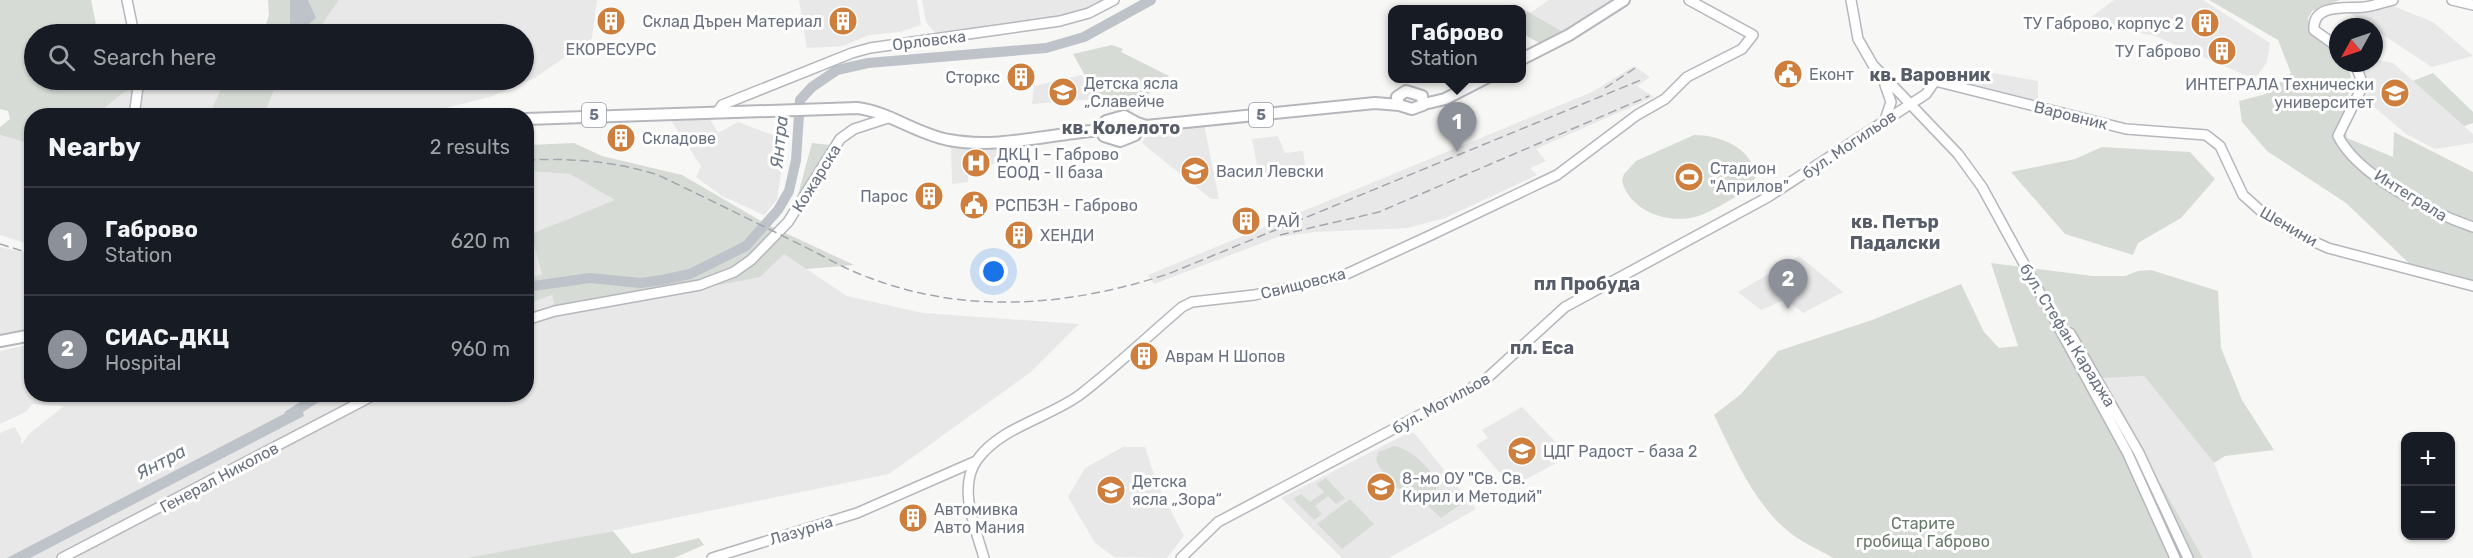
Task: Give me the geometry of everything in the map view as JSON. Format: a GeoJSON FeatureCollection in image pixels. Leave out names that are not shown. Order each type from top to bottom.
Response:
{"type":"FeatureCollection","features":[{"type":"Feature","properties":{"kind":"main road"},"geometry":{"type":"LineString","coordinates":[[1526,56],[1569,35],[1624,0]]}},
{"type":"Feature","properties":{"kind":"main road","name":"5"},"geometry":{"type":"LineString","coordinates":[[1099,131],[1108,119],[1118,116],[1129,117],[1141,124],[1376,103],[1399,100],[1410,91],[1423,100],[1440,100],[1476,83]]}},
{"type":"Feature","properties":{"kind":"main road","name":"5"},"geometry":{"type":"LineString","coordinates":[[1399,100],[1412,110],[1423,100]]}},
{"type":"Feature","properties":{"kind":"main road","name":"5"},"geometry":{"type":"LineString","coordinates":[[534,119],[826,107],[871,109],[894,116],[925,132],[960,141],[1099,131],[1120,141],[1136,134],[1141,124]]}},
{"type":"Feature","properties":{"kind":"main road"},"geometry":{"type":"LineString","coordinates":[[0,341],[24,336]]}},
{"type":"Feature","properties":{"kind":"street"},"geometry":{"type":"LineString","coordinates":[[127,0],[132,24]]}},
{"type":"Feature","properties":{"kind":"street","name":"Орловска"},"geometry":{"type":"LineString","coordinates":[[723,111],[748,95],[870,48],[1067,19],[1089,13],[1114,0]]}},
{"type":"Feature","properties":{"kind":"street","name":"Свищовска"},"geometry":{"type":"LineString","coordinates":[[918,485],[975,461],[996,442],[1079,395],[1187,304],[1254,295],[1340,277],[1557,175],[1637,115],[1665,99],[1687,77],[1742,50],[1753,35],[1689,0]]}},
{"type":"Feature","properties":{"kind":"street"},"geometry":{"type":"LineString","coordinates":[[1851,0],[1858,39],[1891,97],[1890,107],[1884,120]]}},
{"type":"Feature","properties":{"kind":"street"},"geometry":{"type":"LineString","coordinates":[[2329,40],[2313,28],[2314,21],[2320,13],[2376,5],[2392,0]]}},
{"type":"Feature","properties":{"kind":"street"},"geometry":{"type":"LineString","coordinates":[[2452,0],[2473,5]]}},
{"type":"Feature","properties":{"kind":"street"},"geometry":{"type":"LineString","coordinates":[[1873,65],[1965,163],[2019,256]]}},
{"type":"Feature","properties":{"kind":"street","name":"Интеграла"},"geometry":{"type":"LineString","coordinates":[[2358,72],[2363,85],[2342,124],[2339,139],[2372,172],[2429,209],[2473,227]]}},
{"type":"Feature","properties":{"kind":"street","name":"бул. Могильов"},"geometry":{"type":"LineString","coordinates":[[1181,558],[1218,522],[1484,381],[1504,366],[1545,323],[1565,307],[1768,197],[1825,162],[1884,120],[1926,94],[1935,81]]}},
{"type":"Feature","properties":{"kind":"street","name":"Варовник"},"geometry":{"type":"LineString","coordinates":[[1935,81],[2132,130],[2181,132],[2209,137]]}},
{"type":"Feature","properties":{"kind":"street"},"geometry":{"type":"LineString","coordinates":[[135,108],[138,90]]}},
{"type":"Feature","properties":{"kind":"street","name":"Кожарска"},"geometry":{"type":"LineString","coordinates":[[534,318],[555,311],[700,285],[724,278],[752,260],[788,222],[840,140],[854,129],[894,116]]}},
{"type":"Feature","properties":{"kind":"street","name":"Шенини"},"geometry":{"type":"LineString","coordinates":[[2209,137],[2223,151],[2244,195],[2271,218],[2328,248],[2473,286]]}},
{"type":"Feature","properties":{"kind":"street","name":"бул. Стефан Караджа"},"geometry":{"type":"LineString","coordinates":[[2019,256],[2127,452],[2175,558]]}},
{"type":"Feature","properties":{"kind":"street","name":"бул. Стефан Караджа"},"geometry":{"type":"LineString","coordinates":[[2019,256],[2080,348],[2139,453],[2188,558]]}},
{"type":"Feature","properties":{"kind":"street","name":"Генерал Николов"},"geometry":{"type":"LineString","coordinates":[[62,558],[361,402]]}},
{"type":"Feature","properties":{"kind":"street"},"geometry":{"type":"LineString","coordinates":[[918,485],[996,442]]}},
{"type":"Feature","properties":{"kind":"street"},"geometry":{"type":"LineString","coordinates":[[975,461],[969,480],[968,500],[984,558]]}},
{"type":"Feature","properties":{"kind":"street","name":"Лазурна"},"geometry":{"type":"LineString","coordinates":[[712,558],[890,500],[918,485]]}},
{"type":"Feature","properties":{"kind":"shaded area"},"geometry":{"type":"Polygon","coordinates":[[[290,0],[308,0],[316,18],[309,24],[290,24],[290,0]]]}},
{"type":"Feature","properties":{"kind":"shaded area"},"geometry":{"type":"Polygon","coordinates":[[[339,0],[597,0],[592,38],[534,78],[534,24],[322,24],[339,0]]]}},
{"type":"Feature","properties":{"kind":"shaded area"},"geometry":{"type":"Polygon","coordinates":[[[799,0],[917,0],[921,25],[900,32],[869,35],[843,46],[807,48],[799,0]]]}},
{"type":"Feature","properties":{"kind":"shaded area"},"geometry":{"type":"Polygon","coordinates":[[[922,0],[1108,0],[1068,18],[937,35],[926,22],[922,0]]]}},
{"type":"Feature","properties":{"kind":"shaded area"},"geometry":{"type":"Polygon","coordinates":[[[1549,0],[1617,0],[1567,33],[1530,13],[1549,0]]]}},
{"type":"Feature","properties":{"kind":"shaded area"},"geometry":{"type":"Polygon","coordinates":[[[2114,0],[2203,0],[2270,43],[2267,62],[2257,76],[2245,75],[2155,36],[2117,28],[2091,17],[2114,0]]]}},
{"type":"Feature","properties":{"kind":"shaded area"},"geometry":{"type":"Polygon","coordinates":[[[2393,6],[2433,22],[2473,56],[2432,67],[2383,35],[2383,18],[2357,18],[2348,12],[2393,6]]]}},
{"type":"Feature","properties":{"kind":"shaded area","name":"ИНТЕГРАЛА Технически университет"},"geometry":{"type":"Polygon","coordinates":[[[2383,61],[2393,63],[2473,134],[2473,143],[2435,149],[2406,134],[2372,105],[2354,81],[2356,72],[2383,72],[2383,61]]]}},
{"type":"Feature","properties":{"kind":"shaded area"},"geometry":{"type":"Polygon","coordinates":[[[1634,66],[1650,77],[1637,86],[1654,97],[1536,149],[1546,161],[1530,168],[1537,175],[1445,218],[1408,228],[1315,232],[1278,237],[1154,284],[1148,275],[1592,92],[1634,66]]]}},
{"type":"Feature","properties":{"kind":"shaded area"},"geometry":{"type":"Polygon","coordinates":[[[1970,69],[2038,81],[2038,104],[1971,88],[1970,69]]]}},
{"type":"Feature","properties":{"kind":"shaded area","name":"Детска ясла „Славейче"},"geometry":{"type":"Polygon","coordinates":[[[1082,75],[1095,99],[1032,104],[1034,86],[1082,75]]]}},
{"type":"Feature","properties":{"kind":"shaded area"},"geometry":{"type":"Polygon","coordinates":[[[220,90],[212,108],[106,108],[126,91],[220,90]]]}},
{"type":"Feature","properties":{"kind":"shaded area"},"geometry":{"type":"Polygon","coordinates":[[[274,90],[507,90],[490,97],[445,108],[267,108],[274,90]]]}},
{"type":"Feature","properties":{"kind":"shaded area"},"geometry":{"type":"Polygon","coordinates":[[[707,114],[718,133],[738,122],[773,135],[787,133],[777,200],[764,215],[722,196],[696,177],[701,166],[668,116],[707,114]]]}},
{"type":"Feature","properties":{"kind":"shaded area","name":"Васил Левски"},"geometry":{"type":"Polygon","coordinates":[[[1204,124],[1219,199],[1211,199],[1142,143],[1151,128],[1204,124]]]}},
{"type":"Feature","properties":{"kind":"shaded area"},"geometry":{"type":"Polygon","coordinates":[[[0,135],[24,142],[24,243],[0,235],[0,135]]]}},
{"type":"Feature","properties":{"kind":"shaded area"},"geometry":{"type":"Polygon","coordinates":[[[1278,136],[1285,153],[1303,151],[1305,165],[1260,181],[1252,139],[1278,136]]]}},
{"type":"Feature","properties":{"kind":"shaded area","name":"ДКЦ І – Габрово ЕООД - II база"},"geometry":{"type":"Polygon","coordinates":[[[991,142],[1000,147],[1001,163],[968,167],[968,182],[952,184],[951,146],[991,142]]]}},
{"type":"Feature","properties":{"kind":"shaded area"},"geometry":{"type":"Polygon","coordinates":[[[534,172],[570,174],[616,200],[534,233],[534,172]]]}},
{"type":"Feature","properties":{"kind":"shaded area"},"geometry":{"type":"Polygon","coordinates":[[[534,245],[542,274],[534,277],[534,245]]]}},
{"type":"Feature","properties":{"kind":"shaded area"},"geometry":{"type":"Polygon","coordinates":[[[0,247],[24,252],[24,329],[0,334],[0,247]]]}},
{"type":"Feature","properties":{"kind":"shaded area"},"geometry":{"type":"Polygon","coordinates":[[[784,254],[847,296],[923,313],[1079,324],[1031,372],[889,474],[567,540],[466,558],[0,558],[0,433],[15,427],[21,438],[21,445],[29,434],[64,406],[32,404],[26,412],[0,424],[0,351],[24,346],[24,402],[534,402],[534,301],[552,295],[554,303],[545,315],[784,254]]]}},
{"type":"Feature","properties":{"kind":"shaded area"},"geometry":{"type":"Polygon","coordinates":[[[1799,256],[1843,292],[1803,313],[1786,299],[1761,310],[1738,292],[1799,256]]]}},
{"type":"Feature","properties":{"kind":"shaded area"},"geometry":{"type":"Polygon","coordinates":[[[2144,376],[2214,463],[2253,558],[2203,558],[2101,377],[2144,376]]]}},
{"type":"Feature","properties":{"kind":"shaded area"},"geometry":{"type":"Polygon","coordinates":[[[301,405],[304,416],[30,558],[7,558],[301,405]]]}},
{"type":"Feature","properties":{"kind":"shaded area","name":"ЦДГ Радост - база 2"},"geometry":{"type":"Polygon","coordinates":[[[1522,407],[1569,456],[1512,487],[1476,445],[1488,438],[1482,430],[1522,407]]]}},
{"type":"Feature","properties":{"kind":"shaded area","name":"8-мо ОУ \"Св. Св. Кирил и Методий\""},"geometry":{"type":"Polygon","coordinates":[[[1410,432],[1415,434],[1476,509],[1389,558],[1342,558],[1281,498],[1410,432]]]}},
{"type":"Feature","properties":{"kind":"shaded area"},"geometry":{"type":"Polygon","coordinates":[[[1123,447],[1145,447],[1157,484],[1184,536],[1167,558],[1114,557],[1095,543],[1068,497],[1085,468],[1123,447]]]}},
{"type":"Feature","properties":{"kind":"green space"},"geometry":{"type":"Polygon","coordinates":[[[0,0],[91,0],[96,24],[24,24],[24,90],[134,90],[126,91],[105,108],[24,108],[24,142],[0,135],[0,127],[10,119],[8,111],[0,109],[0,0]]]}},
{"type":"Feature","properties":{"kind":"green space"},"geometry":{"type":"Polygon","coordinates":[[[268,0],[290,0],[290,24],[266,24],[269,15],[268,0]]]}},
{"type":"Feature","properties":{"kind":"green space"},"geometry":{"type":"Polygon","coordinates":[[[308,0],[339,0],[322,24],[308,24],[311,8],[308,0]]]}},
{"type":"Feature","properties":{"kind":"green space"},"geometry":{"type":"Polygon","coordinates":[[[2209,0],[2340,0],[2312,11],[2308,18],[2309,31],[2329,48],[2329,72],[2349,72],[2351,75],[2351,86],[2344,108],[2347,138],[2393,157],[2394,132],[2473,172],[2473,282],[2413,267],[2346,203],[2267,151],[2242,122],[2239,101],[2266,94],[2291,73],[2278,40],[2209,0]]]}},
{"type":"Feature","properties":{"kind":"green space"},"geometry":{"type":"Polygon","coordinates":[[[1526,11],[1564,32],[1541,44],[1526,35],[1526,11]]]}},
{"type":"Feature","properties":{"kind":"green space"},"geometry":{"type":"Polygon","coordinates":[[[1112,45],[1123,49],[1121,52],[1169,76],[1129,111],[1110,110],[1102,98],[1098,99],[1073,54],[1112,45]]]}},
{"type":"Feature","properties":{"kind":"green space"},"geometry":{"type":"Polygon","coordinates":[[[2433,73],[2473,112],[2473,123],[2464,126],[2413,81],[2433,73]]]}},
{"type":"Feature","properties":{"kind":"green space"},"geometry":{"type":"Polygon","coordinates":[[[220,90],[274,90],[267,108],[212,108],[220,90]]]}},
{"type":"Feature","properties":{"kind":"green space","name":"Стадион \"Априлов\""},"geometry":{"type":"Polygon","coordinates":[[[1694,135],[1714,137],[1741,150],[1753,165],[1756,175],[1751,185],[1735,198],[1695,217],[1673,219],[1662,217],[1641,207],[1626,191],[1622,181],[1624,174],[1636,161],[1694,135]]]}},
{"type":"Feature","properties":{"kind":"green space"},"geometry":{"type":"Polygon","coordinates":[[[574,143],[602,156],[682,175],[766,224],[854,265],[806,269],[784,254],[760,277],[570,314],[544,316],[554,303],[552,295],[534,301],[534,277],[542,274],[534,245],[534,233],[615,200],[570,174],[534,171],[534,145],[574,143]]]}},
{"type":"Feature","properties":{"kind":"green space"},"geometry":{"type":"Polygon","coordinates":[[[812,143],[830,145],[802,195],[798,195],[812,143]]]}},
{"type":"Feature","properties":{"kind":"green space"},"geometry":{"type":"Polygon","coordinates":[[[2102,147],[2190,152],[2215,179],[2181,218],[2138,243],[2133,255],[2065,234],[2011,172],[2075,159],[2102,147]]]}},
{"type":"Feature","properties":{"kind":"green space","name":"Старите гробища Габрово"},"geometry":{"type":"Polygon","coordinates":[[[1991,263],[2093,276],[2125,276],[2138,271],[2151,270],[2218,291],[2221,348],[2242,400],[2274,450],[2225,456],[2214,463],[2144,376],[2101,378],[2203,558],[1833,558],[1793,535],[1767,510],[1738,464],[1714,415],[1741,394],[1778,351],[1872,320],[1961,284],[1984,332],[1999,348],[2018,346],[1991,263]]]}},
{"type":"Feature","properties":{"kind":"green space"},"geometry":{"type":"Polygon","coordinates":[[[1394,446],[1414,456],[1432,474],[1438,487],[1430,498],[1405,493],[1385,475],[1376,460],[1378,452],[1394,446]]]}},
{"type":"Feature","properties":{"kind":"green space"},"geometry":{"type":"Polygon","coordinates":[[[1326,478],[1345,498],[1336,504],[1328,496],[1315,506],[1322,514],[1314,520],[1293,499],[1301,494],[1310,502],[1324,492],[1316,484],[1326,478]]]}},
{"type":"Feature","properties":{"kind":"green space"},"geometry":{"type":"Polygon","coordinates":[[[1449,489],[1464,502],[1441,518],[1427,505],[1449,489]]]}},
{"type":"Feature","properties":{"kind":"green space"},"geometry":{"type":"Polygon","coordinates":[[[1350,499],[1374,524],[1342,549],[1317,524],[1350,499]]]}},
{"type":"Feature","properties":{"kind":"green space"},"geometry":{"type":"Polygon","coordinates":[[[613,531],[632,554],[699,538],[704,545],[674,558],[466,558],[613,531]]]}},
{"type":"Feature","properties":{"kind":"waterway","name":"Янтра"},"geometry":{"type":"LineString","coordinates":[[534,286],[590,278],[641,283],[662,280],[690,274],[746,246],[778,210],[789,191],[796,160],[800,100],[812,87],[837,70],[868,63],[1046,48],[1084,37],[1151,0]]}},
{"type":"Feature","properties":{"kind":"waterway","name":"Янтра"},"geometry":{"type":"LineString","coordinates":[[289,415],[309,402]]}},
{"type":"Feature","properties":{"kind":"railway"},"geometry":{"type":"LineString","coordinates":[[1605,88],[1635,68]]}},
{"type":"Feature","properties":{"kind":"railway"},"geometry":{"type":"LineString","coordinates":[[534,160],[593,162],[642,170],[658,175],[870,278],[907,290],[944,297],[1019,302],[1094,293],[1168,274],[1641,80]]}},
{"type":"Feature","properties":{"kind":"railway"},"geometry":{"type":"LineString","coordinates":[[1280,235],[1379,212],[1649,96]]}},
{"type":"Feature","properties":{"kind":"railway"},"geometry":{"type":"LineString","coordinates":[[0,244],[24,252]]}},
{"type":"Feature","properties":{"kind":"place","name":"ЕКОРЕСУРС"},"geometry":{"type":"Point","coordinates":[611,21]}},
{"type":"Feature","properties":{"kind":"place","name":"Склад Дърен Материал"},"geometry":{"type":"Point","coordinates":[843,21]}},
{"type":"Feature","properties":{"kind":"place","name":"ТУ Габрово, корпус 2"},"geometry":{"type":"Point","coordinates":[2205,23]}},
{"type":"Feature","properties":{"kind":"place","name":"ТУ Габрово"},"geometry":{"type":"Point","coordinates":[2222,51]}},
{"type":"Feature","properties":{"kind":"place","name":"Еконт"},"geometry":{"type":"Point","coordinates":[1788,74]}},
{"type":"Feature","properties":{"kind":"place","name":"Сторкс"},"geometry":{"type":"Point","coordinates":[1021,77]}},
{"type":"Feature","properties":{"kind":"place","name":"Детска ясла „Славейче"},"geometry":{"type":"Point","coordinates":[1063,92]}},
{"type":"Feature","properties":{"kind":"place","name":"ИНТЕГРАЛА Технически университет"},"geometry":{"type":"Point","coordinates":[2395,93]}},
{"type":"Feature","properties":{"kind":"place","name":"Складове"},"geometry":{"type":"Point","coordinates":[621,138]}},
{"type":"Feature","properties":{"kind":"place","name":"Габрово"},"geometry":{"type":"Point","coordinates":[1457,152]}},
{"type":"Feature","properties":{"kind":"place","name":"ДКЦ І – Габрово ЕООД - II база"},"geometry":{"type":"Point","coordinates":[976,163]}},
{"type":"Feature","properties":{"kind":"place","name":"Васил Левски"},"geometry":{"type":"Point","coordinates":[1195,171]}},
{"type":"Feature","properties":{"kind":"place","name":"Стадион \"Априлов\""},"geometry":{"type":"Point","coordinates":[1689,177]}},
{"type":"Feature","properties":{"kind":"place","name":"Парос"},"geometry":{"type":"Point","coordinates":[929,196]}},
{"type":"Feature","properties":{"kind":"place","name":"РСПБЗН - Габрово"},"geometry":{"type":"Point","coordinates":[974,205]}},
{"type":"Feature","properties":{"kind":"place","name":"РАЙ"},"geometry":{"type":"Point","coordinates":[1246,221]}},
{"type":"Feature","properties":{"kind":"place","name":"ХЕНДИ"},"geometry":{"type":"Point","coordinates":[1019,235]}},
{"type":"Feature","properties":{"kind":"place","name":"СИАС-ДКЦ"},"geometry":{"type":"Point","coordinates":[1788,309]}},
{"type":"Feature","properties":{"kind":"place","name":"Аврам Н Шопов"},"geometry":{"type":"Point","coordinates":[1144,356]}},
{"type":"Feature","properties":{"kind":"place","name":"ЦДГ Радост - база 2"},"geometry":{"type":"Point","coordinates":[1522,451]}},
{"type":"Feature","properties":{"kind":"place","name":"8-мо ОУ \"Св. Св. Кирил и Методий\""},"geometry":{"type":"Point","coordinates":[1381,487]}},
{"type":"Feature","properties":{"kind":"place","name":"Детска ясла „Зора“"},"geometry":{"type":"Point","coordinates":[1111,490]}},
{"type":"Feature","properties":{"kind":"place","name":"Автомивка Авто Мания"},"geometry":{"type":"Point","coordinates":[913,518]}},
{"type":"Feature","properties":{"kind":"district","name":"кв. Варовник"},"geometry":{"type":"Point","coordinates":[1930,75]}},
{"type":"Feature","properties":{"kind":"district","name":"кв. Колелото"},"geometry":{"type":"Point","coordinates":[1121,128]}},
{"type":"Feature","properties":{"kind":"district","name":"кв. Петър Падалски"},"geometry":{"type":"Point","coordinates":[1895,232]}},
{"type":"Feature","properties":{"kind":"district","name":"пл Пробуда"},"geometry":{"type":"Point","coordinates":[1587,284]}},
{"type":"Feature","properties":{"kind":"district","name":"пл. Еса"},"geometry":{"type":"Point","coordinates":[1542,348]}}]}
